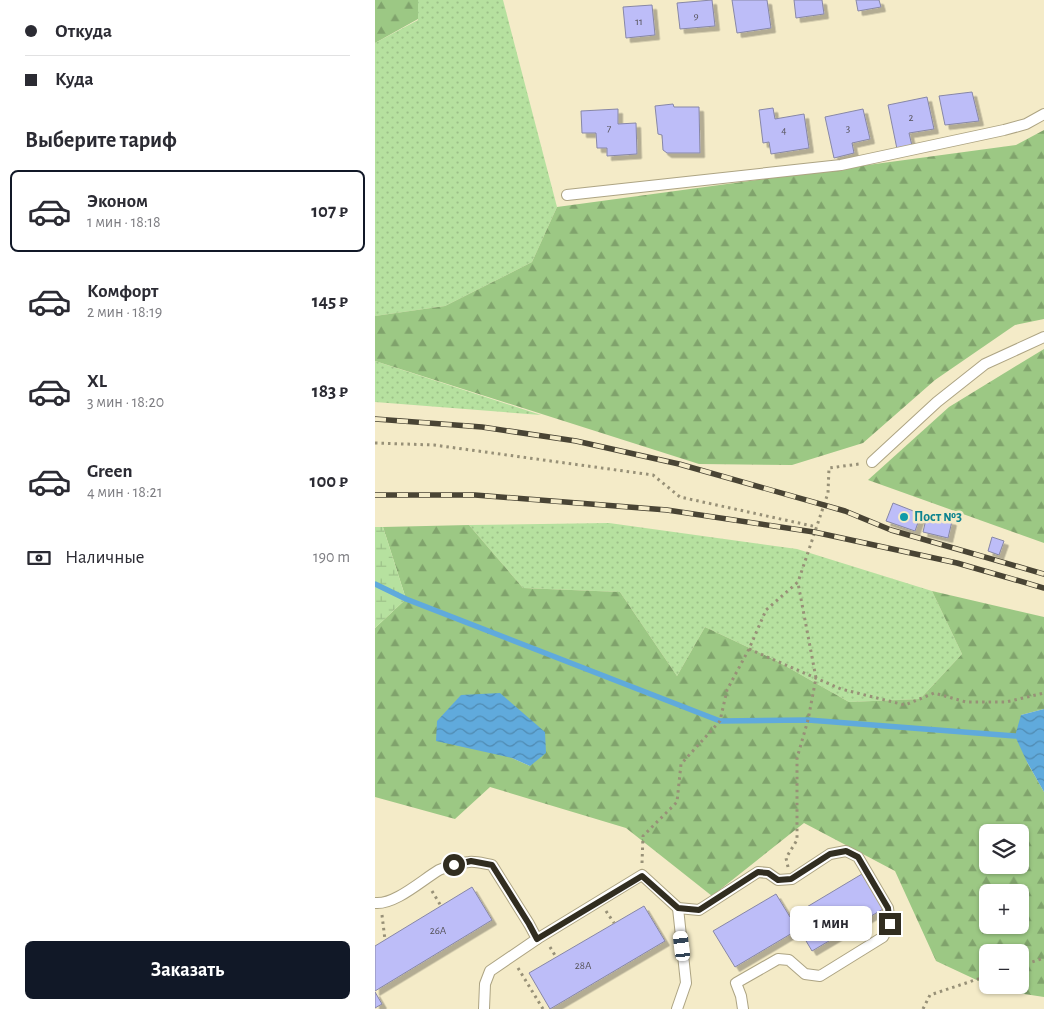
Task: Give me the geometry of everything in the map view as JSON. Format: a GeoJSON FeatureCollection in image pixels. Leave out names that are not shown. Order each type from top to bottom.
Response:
{"type":"FeatureCollection","features":[{"type":"Feature","properties":{"kind":"lane"},"geometry":{"type":"LineString","coordinates":[[567,195],[841,165],[1004,130],[1026,124],[1044,114]]}},
{"type":"Feature","properties":{"kind":"lane"},"geometry":{"type":"LineString","coordinates":[[872,462],[937,402],[985,364],[1044,337]]}},
{"type":"Feature","properties":{"kind":"lane"},"geometry":{"type":"LineString","coordinates":[[484,1009],[485,984],[490,971],[537,939],[642,876],[678,908],[699,910],[758,872],[768,873],[778,880],[791,879],[830,854],[846,851],[858,857],[888,908],[890,924],[883,937],[820,976],[805,974],[789,960],[778,960],[736,983],[743,1009]]}},
{"type":"Feature","properties":{"kind":"lane"},"geometry":{"type":"LineString","coordinates":[[378,904],[391,901],[441,870],[454,865],[471,861],[492,865],[537,939]]}},
{"type":"Feature","properties":{"kind":"lane"},"geometry":{"type":"LineString","coordinates":[[677,1009],[686,983],[678,908]]}},
{"type":"Feature","properties":{"kind":"path"},"geometry":{"type":"LineString","coordinates":[[375,443],[434,445],[653,475],[680,497],[817,527]]}},
{"type":"Feature","properties":{"kind":"path"},"geometry":{"type":"LineString","coordinates":[[642,876],[643,836],[677,802],[681,764],[720,722],[727,690],[749,649],[765,610],[797,582],[828,493],[829,468],[872,462]]}},
{"type":"Feature","properties":{"kind":"path"},"geometry":{"type":"LineString","coordinates":[[791,879],[786,858],[797,840],[797,758],[816,678],[797,582]]}},
{"type":"Feature","properties":{"kind":"path"},"geometry":{"type":"LineString","coordinates":[[749,649],[841,689],[905,705],[934,694],[967,702],[1006,702],[1044,693]]}},
{"type":"Feature","properties":{"kind":"path"},"geometry":{"type":"LineString","coordinates":[[378,904],[385,940]]}},
{"type":"Feature","properties":{"kind":"path"},"geometry":{"type":"LineString","coordinates":[[511,957],[543,1009]]}},
{"type":"Feature","properties":{"kind":"path"},"geometry":{"type":"LineString","coordinates":[[1029,963],[1044,958]]}},
{"type":"Feature","properties":{"kind":"path"},"geometry":{"type":"LineString","coordinates":[[923,1009],[930,995],[979,979]]}},
{"type":"Feature","properties":{"kind":"green space"},"geometry":{"type":"Polygon","coordinates":[[[375,0],[418,0],[418,19],[375,43],[375,0]]]}},
{"type":"Feature","properties":{"kind":"green space"},"geometry":{"type":"Polygon","coordinates":[[[418,0],[503,0],[557,207],[532,262],[445,306],[375,316],[375,43],[418,20],[418,0]]]}},
{"type":"Feature","properties":{"kind":"green space"},"geometry":{"type":"Polygon","coordinates":[[[1044,130],[1044,319],[1015,325],[935,380],[863,443],[792,465],[699,464],[375,361],[375,316],[445,306],[532,262],[557,207],[1016,145],[1044,130]]]}},
{"type":"Feature","properties":{"kind":"green space"},"geometry":{"type":"Polygon","coordinates":[[[1044,349],[1044,543],[868,480],[949,407],[1044,349]]]}},
{"type":"Feature","properties":{"kind":"green space"},"geometry":{"type":"Polygon","coordinates":[[[375,361],[541,415],[375,402],[375,361]]]}},
{"type":"Feature","properties":{"kind":"green space"},"geometry":{"type":"Polygon","coordinates":[[[609,523],[797,549],[932,591],[962,654],[920,699],[849,702],[775,660],[705,627],[677,676],[620,592],[523,588],[469,525],[609,523]]]}},
{"type":"Feature","properties":{"kind":"green space"},"geometry":{"type":"Polygon","coordinates":[[[469,525],[523,588],[620,592],[677,676],[705,627],[775,660],[849,702],[920,699],[962,654],[932,591],[1044,617],[1044,709],[1021,715],[1027,762],[1044,792],[1044,997],[1024,994],[1029,994],[1029,944],[979,944],[979,981],[936,961],[895,871],[804,823],[712,896],[626,828],[490,787],[455,819],[375,797],[375,628],[406,599],[383,527],[469,525]],[[461,695],[512,758],[530,766],[461,695]]]}},
{"type":"Feature","properties":{"kind":"green space"},"geometry":{"type":"Polygon","coordinates":[[[375,527],[383,527],[406,599],[375,628],[375,527]]]}},
{"type":"Feature","properties":{"kind":"water"},"geometry":{"type":"Polygon","coordinates":[[[500,693],[545,732],[546,753],[530,766],[512,758],[436,741],[437,721],[461,695],[500,693]]]}},
{"type":"Feature","properties":{"kind":"water"},"geometry":{"type":"Polygon","coordinates":[[[1044,709],[1044,792],[1015,736],[1021,715],[1044,709]]]}},
{"type":"Feature","properties":{"kind":"building"},"geometry":{"type":"Polygon","coordinates":[[[712,0],[715,26],[680,29],[677,3],[712,0]]]}},
{"type":"Feature","properties":{"kind":"building"},"geometry":{"type":"Polygon","coordinates":[[[732,0],[767,0],[771,28],[737,33],[732,0]]]}},
{"type":"Feature","properties":{"kind":"building"},"geometry":{"type":"Polygon","coordinates":[[[794,0],[822,0],[824,14],[796,18],[794,0]]]}},
{"type":"Feature","properties":{"kind":"building"},"geometry":{"type":"Polygon","coordinates":[[[856,0],[879,0],[881,7],[858,11],[856,0]]]}},
{"type":"Feature","properties":{"kind":"building"},"geometry":{"type":"Polygon","coordinates":[[[652,5],[655,35],[626,38],[623,7],[652,5]]]}},
{"type":"Feature","properties":{"kind":"building"},"geometry":{"type":"Polygon","coordinates":[[[972,92],[979,121],[945,125],[939,96],[972,92]]]}},
{"type":"Feature","properties":{"kind":"building"},"geometry":{"type":"Polygon","coordinates":[[[927,97],[934,129],[909,133],[912,146],[897,149],[888,105],[927,97]]]}},
{"type":"Feature","properties":{"kind":"building"},"geometry":{"type":"Polygon","coordinates":[[[673,104],[674,107],[699,107],[700,153],[667,153],[663,150],[662,135],[658,134],[655,106],[673,104]]]}},
{"type":"Feature","properties":{"kind":"building"},"geometry":{"type":"Polygon","coordinates":[[[773,108],[775,119],[804,114],[809,148],[771,154],[769,142],[763,143],[759,110],[773,108]]]}},
{"type":"Feature","properties":{"kind":"building"},"geometry":{"type":"Polygon","coordinates":[[[618,109],[618,124],[636,123],[637,154],[607,156],[607,148],[597,148],[596,133],[582,133],[581,111],[618,109]]]}},
{"type":"Feature","properties":{"kind":"building"},"geometry":{"type":"Polygon","coordinates":[[[863,109],[870,139],[852,143],[854,153],[834,158],[825,117],[863,109]]]}},
{"type":"Feature","properties":{"kind":"building","name":"Пост №3"},"geometry":{"type":"Polygon","coordinates":[[[893,503],[921,514],[915,531],[886,521],[893,503]]]}},
{"type":"Feature","properties":{"kind":"building"},"geometry":{"type":"Polygon","coordinates":[[[927,515],[952,521],[948,538],[923,532],[927,515]]]}},
{"type":"Feature","properties":{"kind":"building"},"geometry":{"type":"Polygon","coordinates":[[[992,537],[1004,541],[999,555],[988,551],[992,537]]]}},
{"type":"Feature","properties":{"kind":"building"},"geometry":{"type":"Polygon","coordinates":[[[862,874],[883,909],[812,951],[799,929],[735,967],[713,931],[776,894],[790,917],[862,874]]]}},
{"type":"Feature","properties":{"kind":"building"},"geometry":{"type":"Polygon","coordinates":[[[472,887],[492,920],[375,991],[375,946],[472,887]]]}},
{"type":"Feature","properties":{"kind":"building"},"geometry":{"type":"Polygon","coordinates":[[[644,906],[665,941],[550,1009],[529,973],[644,906]]]}},
{"type":"Feature","properties":{"kind":"building"},"geometry":{"type":"Polygon","coordinates":[[[375,992],[382,1004],[375,1008],[375,992]]]}},
{"type":"Feature","properties":{"kind":"waterway"},"geometry":{"type":"LineString","coordinates":[[375,584],[406,599],[720,721],[808,720],[1015,736]]}},
{"type":"Feature","properties":{"kind":"railway"},"geometry":{"type":"LineString","coordinates":[[375,419],[482,427],[576,441],[679,464],[845,511],[891,530],[1044,574]]}},
{"type":"Feature","properties":{"kind":"railway"},"geometry":{"type":"LineString","coordinates":[[375,495],[475,495],[667,510],[814,532],[957,563],[1044,588]]}},
{"type":"Feature","properties":{"kind":"place","name":"Пост №3"},"geometry":{"type":"Point","coordinates":[904,517]}},
{"type":"Feature","properties":{"kind":"route"},"geometry":{"type":"LineString","coordinates":[[454,865],[471,861],[492,865],[537,939],[642,876],[678,908],[699,910],[758,872],[768,873],[778,880],[791,879],[830,854],[846,851],[858,857],[888,908],[890,924]]}}]}
